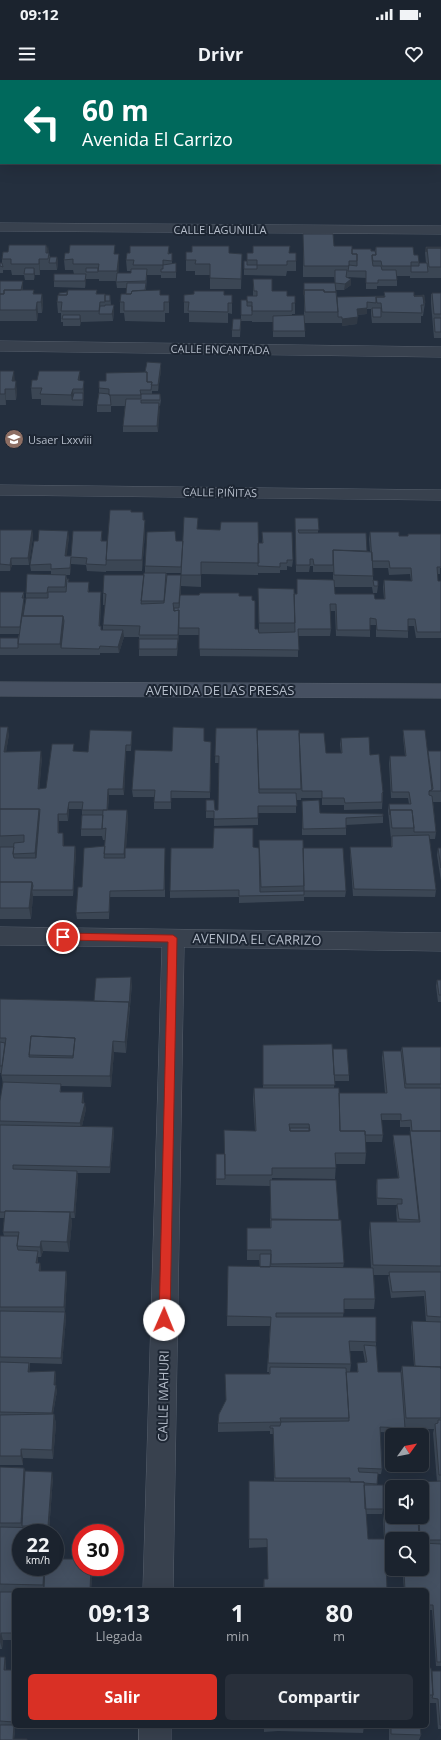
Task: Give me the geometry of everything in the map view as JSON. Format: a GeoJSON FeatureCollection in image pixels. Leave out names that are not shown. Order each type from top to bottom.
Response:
{"type":"FeatureCollection","features":[{"type":"Feature","properties":{"kind":"street","name":"CALLE LAGUNILLA"},"geometry":{"type":"LineString","coordinates":[[0,228],[441,230]]}},
{"type":"Feature","properties":{"kind":"street","name":"CALLE ENCANTADA"},"geometry":{"type":"LineString","coordinates":[[0,346],[441,352]]}},
{"type":"Feature","properties":{"kind":"street","name":"CALLE PIÑITAS"},"geometry":{"type":"LineString","coordinates":[[0,490],[441,495]]}},
{"type":"Feature","properties":{"kind":"street","name":"AVENIDA DE LAS PRESAS"},"geometry":{"type":"LineString","coordinates":[[0,689],[441,691]]}},
{"type":"Feature","properties":{"kind":"street","name":"AVENIDA EL CARRIZO"},"geometry":{"type":"LineString","coordinates":[[0,936],[441,942]]}},
{"type":"Feature","properties":{"kind":"street","name":"CALLE MAHURI"},"geometry":{"type":"LineString","coordinates":[[158,1588],[173,938]]}},
{"type":"Feature","properties":{"kind":"street"},"geometry":{"type":"LineString","coordinates":[[155,1728],[155,1740]]}},
{"type":"Feature","properties":{"kind":"building"},"geometry":{"type":"Polygon","coordinates":[[[303,234],[333,234],[334,246],[352,246],[352,254],[357,254],[357,261],[349,261],[349,266],[304,266],[303,234]]]}},
{"type":"Feature","properties":{"kind":"building"},"geometry":{"type":"Polygon","coordinates":[[[9,245],[46,245],[46,253],[49,253],[48,259],[39,259],[39,264],[11,264],[11,259],[2,259],[3,252],[8,252],[9,245]]]}},
{"type":"Feature","properties":{"kind":"building"},"geometry":{"type":"Polygon","coordinates":[[[70,245],[115,245],[114,254],[119,254],[117,271],[98,271],[99,264],[73,264],[73,259],[64,260],[65,253],[69,253],[70,245]]]}},
{"type":"Feature","properties":{"kind":"building"},"geometry":{"type":"Polygon","coordinates":[[[130,246],[169,246],[168,254],[172,253],[172,261],[163,260],[163,265],[133,265],[134,260],[126,260],[127,253],[130,253],[130,246]]]}},
{"type":"Feature","properties":{"kind":"building"},"geometry":{"type":"Polygon","coordinates":[[[192,246],[229,246],[229,253],[242,254],[241,279],[210,278],[210,264],[195,264],[196,260],[186,260],[186,252],[192,252],[192,246]]]}},
{"type":"Feature","properties":{"kind":"building"},"geometry":{"type":"Polygon","coordinates":[[[253,246],[290,246],[289,253],[296,253],[296,261],[287,261],[287,265],[257,265],[257,260],[247,260],[247,253],[253,253],[253,246]]]}},
{"type":"Feature","properties":{"kind":"building"},"geometry":{"type":"Polygon","coordinates":[[[376,247],[413,247],[414,255],[418,255],[419,262],[411,262],[411,266],[382,266],[381,261],[373,261],[372,255],[376,255],[376,247]]]}},
{"type":"Feature","properties":{"kind":"building"},"geometry":{"type":"Polygon","coordinates":[[[426,247],[441,248],[427,248],[426,252],[426,247]]]}},
{"type":"Feature","properties":{"kind":"building"},"geometry":{"type":"Polygon","coordinates":[[[427,248],[441,248],[441,267],[429,267],[427,248]]]}},
{"type":"Feature","properties":{"kind":"building"},"geometry":{"type":"Polygon","coordinates":[[[352,249],[371,249],[371,251],[375,251],[376,255],[372,255],[373,266],[381,266],[382,270],[396,270],[397,280],[378,280],[378,283],[366,283],[366,271],[348,271],[349,265],[357,266],[357,254],[352,254],[352,249]]]}},
{"type":"Feature","properties":{"kind":"building"},"geometry":{"type":"Polygon","coordinates":[[[50,257],[57,257],[56,263],[49,263],[50,257]]]}},
{"type":"Feature","properties":{"kind":"building"},"geometry":{"type":"Polygon","coordinates":[[[244,261],[247,261],[247,265],[257,265],[257,269],[244,269],[244,261]]]}},
{"type":"Feature","properties":{"kind":"building"},"geometry":{"type":"Polygon","coordinates":[[[176,263],[176,272],[161,272],[163,265],[176,263]]]}},
{"type":"Feature","properties":{"kind":"building"},"geometry":{"type":"Polygon","coordinates":[[[419,263],[427,263],[428,272],[411,272],[411,266],[419,266],[419,263]]]}},
{"type":"Feature","properties":{"kind":"building"},"geometry":{"type":"Polygon","coordinates":[[[25,268],[34,268],[34,274],[24,274],[25,268]]]}},
{"type":"Feature","properties":{"kind":"building"},"geometry":{"type":"Polygon","coordinates":[[[86,268],[98,268],[98,272],[86,272],[86,268]]]}},
{"type":"Feature","properties":{"kind":"building"},"geometry":{"type":"Polygon","coordinates":[[[131,269],[147,269],[146,281],[116,282],[117,273],[131,273],[131,269]]]}},
{"type":"Feature","properties":{"kind":"building"},"geometry":{"type":"Polygon","coordinates":[[[335,270],[347,270],[346,277],[351,279],[345,284],[335,283],[335,270]]]}},
{"type":"Feature","properties":{"kind":"building"},"geometry":{"type":"Polygon","coordinates":[[[54,274],[86,274],[85,281],[54,281],[54,274]]]}},
{"type":"Feature","properties":{"kind":"building"},"geometry":{"type":"Polygon","coordinates":[[[253,279],[272,279],[272,291],[287,291],[287,296],[295,296],[295,303],[292,303],[292,311],[252,311],[252,302],[247,302],[247,296],[257,296],[257,291],[254,291],[253,279]]]}},
{"type":"Feature","properties":{"kind":"building"},"geometry":{"type":"Polygon","coordinates":[[[0,281],[23,281],[21,290],[4,290],[4,294],[0,294],[0,281]]]}},
{"type":"Feature","properties":{"kind":"building"},"geometry":{"type":"Polygon","coordinates":[[[127,283],[146,283],[145,290],[132,291],[131,294],[126,294],[127,283]]]}},
{"type":"Feature","properties":{"kind":"building"},"geometry":{"type":"Polygon","coordinates":[[[304,283],[335,283],[336,292],[324,292],[324,290],[304,290],[304,283]]]}},
{"type":"Feature","properties":{"kind":"building"},"geometry":{"type":"Polygon","coordinates":[[[4,290],[34,290],[33,294],[42,294],[41,302],[37,302],[36,310],[0,310],[0,294],[4,294],[4,290]]]}},
{"type":"Feature","properties":{"kind":"building"},"geometry":{"type":"Polygon","coordinates":[[[68,290],[97,290],[96,294],[105,294],[105,302],[100,302],[99,311],[61,311],[62,302],[57,302],[58,295],[67,295],[68,290]]]}},
{"type":"Feature","properties":{"kind":"building"},"geometry":{"type":"Polygon","coordinates":[[[160,290],[160,295],[169,295],[169,302],[164,302],[164,311],[124,311],[124,302],[120,302],[121,294],[131,294],[132,291],[160,290]]]}},
{"type":"Feature","properties":{"kind":"building"},"geometry":{"type":"Polygon","coordinates":[[[304,290],[324,290],[324,292],[336,292],[338,312],[305,312],[304,290]]]}},
{"type":"Feature","properties":{"kind":"building"},"geometry":{"type":"Polygon","coordinates":[[[194,291],[224,291],[224,295],[232,295],[232,303],[228,303],[228,312],[188,311],[189,302],[184,302],[184,295],[194,294],[194,291]]]}},
{"type":"Feature","properties":{"kind":"building"},"geometry":{"type":"Polygon","coordinates":[[[67,292],[67,295],[59,295],[59,293],[67,292]]]}},
{"type":"Feature","properties":{"kind":"building"},"geometry":{"type":"Polygon","coordinates":[[[384,292],[414,292],[414,296],[423,296],[424,305],[421,305],[422,313],[382,312],[381,303],[377,303],[376,297],[385,297],[384,292]]]}},
{"type":"Feature","properties":{"kind":"building"},"geometry":{"type":"Polygon","coordinates":[[[432,293],[441,293],[441,314],[434,314],[432,293]]]}},
{"type":"Feature","properties":{"kind":"building"},"geometry":{"type":"Polygon","coordinates":[[[105,295],[110,295],[110,301],[105,301],[105,295]]]}},
{"type":"Feature","properties":{"kind":"building"},"geometry":{"type":"Polygon","coordinates":[[[424,295],[425,303],[423,296],[414,296],[424,295]]]}},
{"type":"Feature","properties":{"kind":"building"},"geometry":{"type":"Polygon","coordinates":[[[384,296],[376,297],[376,303],[367,302],[367,308],[357,309],[358,317],[342,319],[342,317],[338,317],[337,297],[384,296]]]}},
{"type":"Feature","properties":{"kind":"building"},"geometry":{"type":"Polygon","coordinates":[[[241,300],[247,300],[247,306],[252,306],[252,315],[241,315],[241,300]]]}},
{"type":"Feature","properties":{"kind":"building"},"geometry":{"type":"Polygon","coordinates":[[[114,305],[112,314],[99,314],[100,306],[114,305]]]}},
{"type":"Feature","properties":{"kind":"building"},"geometry":{"type":"Polygon","coordinates":[[[372,308],[381,308],[381,317],[373,317],[372,308]]]}},
{"type":"Feature","properties":{"kind":"building"},"geometry":{"type":"Polygon","coordinates":[[[63,315],[80,315],[80,319],[62,319],[63,315]]]}},
{"type":"Feature","properties":{"kind":"building"},"geometry":{"type":"Polygon","coordinates":[[[304,315],[305,331],[273,331],[273,316],[304,315]]]}},
{"type":"Feature","properties":{"kind":"building"},"geometry":{"type":"Polygon","coordinates":[[[434,318],[441,318],[441,332],[435,332],[434,318]]]}},
{"type":"Feature","properties":{"kind":"building"},"geometry":{"type":"Polygon","coordinates":[[[233,319],[241,319],[240,330],[232,330],[233,319]]]}},
{"type":"Feature","properties":{"kind":"building"},"geometry":{"type":"Polygon","coordinates":[[[147,362],[161,363],[158,385],[151,385],[152,382],[147,382],[147,372],[145,372],[147,362]]]}},
{"type":"Feature","properties":{"kind":"building"},"geometry":{"type":"Polygon","coordinates":[[[0,371],[14,371],[12,381],[16,381],[15,389],[5,389],[5,394],[0,394],[0,371]]]}},
{"type":"Feature","properties":{"kind":"building"},"geometry":{"type":"Polygon","coordinates":[[[39,371],[80,371],[78,380],[84,381],[83,389],[73,389],[71,395],[40,394],[42,388],[31,388],[32,380],[37,380],[39,371]]]}},
{"type":"Feature","properties":{"kind":"building"},"geometry":{"type":"Polygon","coordinates":[[[147,372],[147,382],[152,382],[151,390],[140,390],[141,395],[109,395],[109,389],[99,388],[99,381],[106,381],[106,373],[147,372]]]}},
{"type":"Feature","properties":{"kind":"building"},"geometry":{"type":"Polygon","coordinates":[[[74,393],[83,393],[83,400],[72,400],[74,393]]]}},
{"type":"Feature","properties":{"kind":"building"},"geometry":{"type":"Polygon","coordinates":[[[99,393],[110,395],[111,405],[97,405],[99,393]]]}},
{"type":"Feature","properties":{"kind":"building"},"geometry":{"type":"Polygon","coordinates":[[[141,394],[160,394],[160,400],[141,400],[141,403],[159,403],[157,426],[123,426],[126,399],[141,399],[141,394]]]}},
{"type":"Feature","properties":{"kind":"building"},"geometry":{"type":"Polygon","coordinates":[[[110,510],[131,510],[131,512],[143,512],[143,520],[145,520],[142,560],[106,560],[110,510]]]}},
{"type":"Feature","properties":{"kind":"building"},"geometry":{"type":"Polygon","coordinates":[[[184,517],[198,518],[197,529],[220,530],[221,522],[258,522],[259,563],[201,562],[201,575],[181,575],[184,517]]]}},
{"type":"Feature","properties":{"kind":"building"},"geometry":{"type":"Polygon","coordinates":[[[295,518],[318,518],[319,530],[298,530],[299,533],[366,533],[367,551],[333,550],[333,565],[314,565],[313,559],[310,559],[310,565],[296,565],[295,518]]]}},
{"type":"Feature","properties":{"kind":"building"},"geometry":{"type":"Polygon","coordinates":[[[0,530],[32,530],[28,558],[11,558],[10,565],[0,564],[0,530]]]}},
{"type":"Feature","properties":{"kind":"building"},"geometry":{"type":"Polygon","coordinates":[[[39,530],[68,531],[65,556],[71,556],[73,531],[102,531],[101,541],[107,541],[106,565],[86,564],[87,558],[71,557],[70,568],[51,569],[51,564],[30,565],[34,541],[38,541],[39,530]]]}},
{"type":"Feature","properties":{"kind":"building"},"geometry":{"type":"Polygon","coordinates":[[[175,531],[176,541],[183,541],[181,567],[145,566],[147,532],[175,531]]]}},
{"type":"Feature","properties":{"kind":"building"},"geometry":{"type":"Polygon","coordinates":[[[262,532],[292,532],[293,560],[287,560],[287,563],[280,563],[280,567],[258,566],[258,543],[263,543],[262,532]]]}},
{"type":"Feature","properties":{"kind":"building"},"geometry":{"type":"Polygon","coordinates":[[[370,532],[399,532],[399,536],[408,536],[408,534],[441,534],[441,567],[437,567],[438,581],[441,581],[441,632],[417,632],[415,619],[408,619],[408,631],[377,630],[376,619],[370,618],[370,630],[337,630],[336,604],[330,604],[331,629],[298,629],[299,650],[199,649],[199,628],[179,628],[179,610],[174,611],[174,608],[179,608],[180,595],[199,595],[200,593],[239,593],[239,596],[252,596],[252,600],[255,601],[255,629],[258,629],[259,633],[295,632],[294,594],[297,594],[297,579],[334,580],[335,594],[374,594],[375,599],[385,599],[384,580],[412,581],[411,568],[390,568],[389,561],[372,561],[370,532]]]}},
{"type":"Feature","properties":{"kind":"building"},"geometry":{"type":"Polygon","coordinates":[[[333,550],[372,552],[373,576],[334,575],[333,550]]]}},
{"type":"Feature","properties":{"kind":"building"},"geometry":{"type":"Polygon","coordinates":[[[144,573],[166,573],[164,601],[141,601],[144,573]]]}},
{"type":"Feature","properties":{"kind":"building"},"geometry":{"type":"Polygon","coordinates":[[[27,574],[66,575],[65,587],[48,587],[47,593],[26,593],[27,574]]]}},
{"type":"Feature","properties":{"kind":"building"},"geometry":{"type":"Polygon","coordinates":[[[104,575],[144,575],[141,604],[164,603],[167,575],[181,575],[179,603],[173,603],[174,611],[179,610],[178,635],[139,635],[140,626],[103,625],[106,594],[103,593],[104,575]]]}},
{"type":"Feature","properties":{"kind":"building"},"geometry":{"type":"Polygon","coordinates":[[[67,579],[69,579],[68,582],[89,582],[88,592],[101,592],[99,626],[101,626],[101,630],[123,630],[118,647],[100,646],[99,649],[61,648],[64,621],[63,616],[23,616],[26,598],[48,598],[48,592],[66,592],[67,579]]]}},
{"type":"Feature","properties":{"kind":"building"},"geometry":{"type":"Polygon","coordinates":[[[373,580],[378,581],[378,586],[374,586],[373,580]]]}},
{"type":"Feature","properties":{"kind":"building"},"geometry":{"type":"Polygon","coordinates":[[[258,588],[294,589],[295,623],[259,623],[258,588]]]}},
{"type":"Feature","properties":{"kind":"building"},"geometry":{"type":"Polygon","coordinates":[[[0,592],[24,592],[22,598],[24,598],[20,627],[0,627],[0,592]]]}},
{"type":"Feature","properties":{"kind":"building"},"geometry":{"type":"Polygon","coordinates":[[[22,616],[63,616],[60,644],[18,644],[22,616]]]}},
{"type":"Feature","properties":{"kind":"building"},"geometry":{"type":"Polygon","coordinates":[[[0,638],[18,638],[18,648],[0,648],[0,638]]]}},
{"type":"Feature","properties":{"kind":"building"},"geometry":{"type":"Polygon","coordinates":[[[139,639],[178,639],[177,649],[139,649],[139,639]]]}},
{"type":"Feature","properties":{"kind":"building"},"geometry":{"type":"Polygon","coordinates":[[[0,727],[8,727],[4,752],[41,751],[38,789],[46,788],[52,744],[74,744],[73,751],[88,752],[90,730],[132,731],[131,745],[126,745],[123,789],[108,789],[107,810],[82,810],[83,802],[69,802],[67,814],[58,814],[58,833],[63,833],[63,846],[75,846],[73,890],[32,890],[32,882],[0,882],[0,847],[14,847],[14,858],[36,858],[40,809],[0,809],[0,727]]]}},
{"type":"Feature","properties":{"kind":"building"},"geometry":{"type":"Polygon","coordinates":[[[173,727],[204,728],[204,741],[211,742],[210,792],[171,791],[171,802],[154,802],[155,790],[132,790],[135,750],[172,751],[173,727]]]}},
{"type":"Feature","properties":{"kind":"building"},"geometry":{"type":"Polygon","coordinates":[[[216,728],[257,728],[259,793],[296,793],[297,806],[258,806],[258,818],[214,819],[214,811],[206,811],[206,800],[214,800],[215,810],[218,810],[219,756],[215,756],[216,728]]]}},
{"type":"Feature","properties":{"kind":"building"},"geometry":{"type":"Polygon","coordinates":[[[257,730],[299,730],[301,789],[259,789],[257,730]]]}},
{"type":"Feature","properties":{"kind":"building"},"geometry":{"type":"Polygon","coordinates":[[[403,730],[425,730],[432,790],[429,791],[429,795],[432,796],[436,832],[414,832],[412,810],[390,810],[390,815],[389,804],[411,804],[409,792],[392,792],[390,756],[406,756],[403,730]]]}},
{"type":"Feature","properties":{"kind":"building"},"geometry":{"type":"Polygon","coordinates":[[[299,733],[324,733],[326,753],[342,753],[341,738],[369,737],[370,755],[379,754],[383,792],[382,802],[345,803],[344,798],[322,798],[322,791],[302,791],[299,733]]]}},
{"type":"Feature","properties":{"kind":"building"},"geometry":{"type":"Polygon","coordinates":[[[428,751],[441,751],[441,791],[429,791],[433,789],[428,751]]]}},
{"type":"Feature","properties":{"kind":"building"},"geometry":{"type":"Polygon","coordinates":[[[319,800],[320,813],[383,814],[383,816],[346,818],[346,828],[303,829],[302,801],[319,800]]]}},
{"type":"Feature","properties":{"kind":"building"},"geometry":{"type":"Polygon","coordinates":[[[0,809],[39,809],[35,853],[13,854],[14,843],[24,842],[24,835],[0,836],[0,809]]]}},
{"type":"Feature","properties":{"kind":"building"},"geometry":{"type":"Polygon","coordinates":[[[103,810],[127,810],[124,854],[104,854],[106,828],[102,829],[103,810]]]}},
{"type":"Feature","properties":{"kind":"building"},"geometry":{"type":"Polygon","coordinates":[[[390,810],[412,810],[414,828],[392,828],[390,810]]]}},
{"type":"Feature","properties":{"kind":"building"},"geometry":{"type":"Polygon","coordinates":[[[82,815],[103,815],[102,829],[81,829],[82,815]]]}},
{"type":"Feature","properties":{"kind":"building"},"geometry":{"type":"Polygon","coordinates":[[[214,828],[253,828],[253,847],[259,848],[260,892],[304,891],[304,895],[239,896],[239,890],[170,891],[171,848],[213,848],[214,828]]]}},
{"type":"Feature","properties":{"kind":"building"},"geometry":{"type":"Polygon","coordinates":[[[429,835],[436,890],[354,889],[350,847],[392,847],[392,836],[429,835]]]}},
{"type":"Feature","properties":{"kind":"building"},"geometry":{"type":"Polygon","coordinates":[[[259,840],[303,840],[304,886],[261,887],[259,840]]]}},
{"type":"Feature","properties":{"kind":"building"},"geometry":{"type":"Polygon","coordinates":[[[105,846],[104,858],[125,858],[125,848],[165,848],[164,890],[110,891],[109,912],[76,913],[78,887],[82,887],[84,848],[105,846]]]}},
{"type":"Feature","properties":{"kind":"building"},"geometry":{"type":"Polygon","coordinates":[[[303,848],[343,848],[346,891],[304,891],[303,848]]]}},
{"type":"Feature","properties":{"kind":"building"},"geometry":{"type":"Polygon","coordinates":[[[438,848],[441,848],[441,868],[438,848]]]}},
{"type":"Feature","properties":{"kind":"building"},"geometry":{"type":"Polygon","coordinates":[[[0,882],[32,882],[29,908],[0,908],[0,882]]]}},
{"type":"Feature","properties":{"kind":"building"},"geometry":{"type":"Polygon","coordinates":[[[131,977],[129,1007],[129,1002],[94,1001],[96,978],[131,977]]]}},
{"type":"Feature","properties":{"kind":"building"},"geometry":{"type":"Polygon","coordinates":[[[437,980],[441,980],[441,995],[439,995],[437,980]]]}},
{"type":"Feature","properties":{"kind":"building"},"geometry":{"type":"Polygon","coordinates":[[[0,999],[129,1002],[125,1042],[113,1041],[110,1076],[1,1075],[6,1038],[0,1038],[0,999]],[[31,1036],[29,1057],[73,1058],[75,1038],[31,1036]]]}},
{"type":"Feature","properties":{"kind":"building"},"geometry":{"type":"Polygon","coordinates":[[[31,1036],[75,1038],[73,1056],[29,1055],[31,1036]]]}},
{"type":"Feature","properties":{"kind":"building"},"geometry":{"type":"Polygon","coordinates":[[[0,1042],[5,1043],[2,1066],[0,1066],[0,1042]]]}},
{"type":"Feature","properties":{"kind":"building"},"geometry":{"type":"Polygon","coordinates":[[[332,1044],[335,1085],[263,1085],[263,1045],[332,1044]]]}},
{"type":"Feature","properties":{"kind":"building"},"geometry":{"type":"Polygon","coordinates":[[[402,1047],[441,1047],[441,1084],[406,1084],[402,1047]]]}},
{"type":"Feature","properties":{"kind":"building"},"geometry":{"type":"Polygon","coordinates":[[[333,1049],[347,1049],[349,1075],[334,1075],[333,1049]]]}},
{"type":"Feature","properties":{"kind":"building"},"geometry":{"type":"Polygon","coordinates":[[[383,1051],[401,1051],[405,1088],[441,1088],[441,1131],[412,1131],[411,1120],[401,1121],[401,1114],[381,1114],[383,1135],[365,1135],[365,1131],[340,1131],[339,1093],[387,1093],[383,1051]]]}},
{"type":"Feature","properties":{"kind":"building"},"geometry":{"type":"Polygon","coordinates":[[[3,1082],[61,1084],[60,1092],[83,1092],[82,1103],[85,1103],[80,1123],[0,1121],[0,1101],[3,1082]]]}},
{"type":"Feature","properties":{"kind":"building"},"geometry":{"type":"Polygon","coordinates":[[[254,1088],[339,1088],[340,1131],[365,1131],[366,1153],[335,1153],[336,1168],[272,1168],[272,1175],[225,1175],[224,1130],[256,1131],[254,1088]],[[289,1124],[290,1131],[310,1131],[309,1124],[289,1124]]]}},
{"type":"Feature","properties":{"kind":"building"},"geometry":{"type":"Polygon","coordinates":[[[0,1125],[113,1127],[110,1167],[13,1165],[13,1169],[77,1171],[74,1212],[0,1212],[0,1125]]]}},
{"type":"Feature","properties":{"kind":"building"},"geometry":{"type":"Polygon","coordinates":[[[290,1128],[309,1128],[309,1131],[290,1131],[290,1128]]]}},
{"type":"Feature","properties":{"kind":"building"},"geometry":{"type":"Polygon","coordinates":[[[410,1131],[441,1131],[441,1266],[373,1265],[370,1222],[420,1222],[410,1131]]]}},
{"type":"Feature","properties":{"kind":"building"},"geometry":{"type":"Polygon","coordinates":[[[393,1135],[410,1135],[419,1220],[399,1219],[397,1204],[402,1204],[402,1199],[377,1198],[377,1179],[399,1178],[393,1135]]]}},
{"type":"Feature","properties":{"kind":"building"},"geometry":{"type":"Polygon","coordinates":[[[216,1154],[225,1154],[225,1179],[216,1179],[216,1154]]]}},
{"type":"Feature","properties":{"kind":"building"},"geometry":{"type":"Polygon","coordinates":[[[270,1180],[336,1180],[339,1220],[271,1219],[270,1180]]]}},
{"type":"Feature","properties":{"kind":"building"},"geometry":{"type":"Polygon","coordinates":[[[5,1211],[70,1212],[67,1242],[41,1241],[40,1247],[17,1246],[19,1232],[3,1232],[5,1211]]]}},
{"type":"Feature","properties":{"kind":"building"},"geometry":{"type":"Polygon","coordinates":[[[271,1220],[341,1220],[344,1263],[271,1264],[271,1250],[247,1250],[247,1228],[271,1228],[271,1220]]]}},
{"type":"Feature","properties":{"kind":"building"},"geometry":{"type":"Polygon","coordinates":[[[0,1236],[18,1236],[18,1250],[38,1251],[36,1263],[40,1263],[39,1271],[66,1271],[64,1307],[0,1307],[0,1236]]]}},
{"type":"Feature","properties":{"kind":"building"},"geometry":{"type":"Polygon","coordinates":[[[260,1254],[271,1254],[270,1267],[260,1267],[260,1254]]]}},
{"type":"Feature","properties":{"kind":"building"},"geometry":{"type":"Polygon","coordinates":[[[228,1266],[373,1268],[375,1299],[344,1299],[344,1313],[276,1313],[276,1317],[376,1317],[376,1342],[349,1341],[351,1364],[268,1363],[271,1317],[227,1316],[228,1266]]]}},
{"type":"Feature","properties":{"kind":"building"},"geometry":{"type":"Polygon","coordinates":[[[389,1272],[441,1272],[441,1317],[427,1316],[425,1291],[392,1292],[389,1272]]]}},
{"type":"Feature","properties":{"kind":"building"},"geometry":{"type":"Polygon","coordinates":[[[0,1311],[65,1312],[61,1358],[0,1357],[0,1311]]]}},
{"type":"Feature","properties":{"kind":"building"},"geometry":{"type":"Polygon","coordinates":[[[412,1321],[441,1322],[441,1367],[415,1366],[412,1321]]]}},
{"type":"Feature","properties":{"kind":"building"},"geometry":{"type":"Polygon","coordinates":[[[364,1345],[376,1346],[378,1372],[401,1372],[405,1428],[380,1427],[382,1469],[358,1468],[359,1472],[378,1473],[377,1484],[350,1482],[350,1478],[275,1478],[273,1428],[270,1428],[270,1426],[280,1426],[281,1422],[349,1421],[346,1372],[358,1372],[357,1363],[367,1362],[364,1345]]]}},
{"type":"Feature","properties":{"kind":"building"},"geometry":{"type":"Polygon","coordinates":[[[0,1362],[29,1363],[28,1372],[55,1371],[54,1385],[56,1385],[52,1413],[0,1412],[0,1362]]]}},
{"type":"Feature","properties":{"kind":"building"},"geometry":{"type":"Polygon","coordinates":[[[402,1366],[441,1367],[441,1418],[406,1418],[402,1366]]]}},
{"type":"Feature","properties":{"kind":"building"},"geometry":{"type":"Polygon","coordinates":[[[270,1367],[346,1368],[349,1418],[280,1418],[281,1422],[218,1423],[219,1414],[226,1400],[225,1374],[270,1374],[270,1367]]]}},
{"type":"Feature","properties":{"kind":"building"},"geometry":{"type":"Polygon","coordinates":[[[54,1414],[52,1450],[21,1449],[21,1456],[0,1456],[0,1415],[54,1414]]]}},
{"type":"Feature","properties":{"kind":"building"},"geometry":{"type":"Polygon","coordinates":[[[438,1420],[441,1420],[441,1475],[439,1475],[435,1424],[438,1423],[438,1420]]]}},
{"type":"Feature","properties":{"kind":"building"},"geometry":{"type":"Polygon","coordinates":[[[0,1467],[24,1468],[21,1523],[0,1523],[0,1467]]]}},
{"type":"Feature","properties":{"kind":"building"},"geometry":{"type":"Polygon","coordinates":[[[25,1471],[52,1472],[48,1524],[22,1524],[25,1471]]]}},
{"type":"Feature","properties":{"kind":"building"},"geometry":{"type":"Polygon","coordinates":[[[249,1481],[364,1482],[368,1539],[385,1539],[385,1576],[386,1576],[387,1588],[264,1588],[264,1579],[268,1579],[267,1539],[249,1539],[249,1481]]]}},
{"type":"Feature","properties":{"kind":"building"},"geometry":{"type":"Polygon","coordinates":[[[441,1481],[441,1540],[429,1540],[429,1532],[420,1532],[419,1524],[429,1524],[429,1482],[441,1481]]]}},
{"type":"Feature","properties":{"kind":"building"},"geometry":{"type":"Polygon","coordinates":[[[364,1485],[383,1485],[383,1509],[365,1509],[364,1485]]]}},
{"type":"Feature","properties":{"kind":"building"},"geometry":{"type":"Polygon","coordinates":[[[384,1515],[385,1524],[418,1524],[419,1532],[385,1532],[385,1543],[384,1515]]]}},
{"type":"Feature","properties":{"kind":"building"},"geometry":{"type":"Polygon","coordinates":[[[0,1527],[12,1527],[12,1576],[44,1576],[43,1585],[0,1584],[0,1527]]]}},
{"type":"Feature","properties":{"kind":"building"},"geometry":{"type":"Polygon","coordinates":[[[429,1543],[441,1544],[441,1662],[437,1662],[433,1605],[429,1605],[429,1588],[405,1588],[404,1576],[429,1576],[429,1543]]]}},
{"type":"Feature","properties":{"kind":"building"},"geometry":{"type":"Polygon","coordinates":[[[64,1559],[72,1559],[72,1576],[91,1576],[90,1588],[44,1588],[45,1576],[64,1576],[64,1559]]]}},
{"type":"Feature","properties":{"kind":"building"},"geometry":{"type":"Polygon","coordinates":[[[0,1592],[12,1592],[12,1633],[1,1633],[0,1640],[0,1592]]]}},
{"type":"Feature","properties":{"kind":"building"},"geometry":{"type":"Polygon","coordinates":[[[0,1657],[5,1657],[4,1670],[12,1670],[12,1722],[0,1721],[0,1657]]]}},
{"type":"Feature","properties":{"kind":"building"},"geometry":{"type":"Polygon","coordinates":[[[429,1668],[431,1668],[433,1695],[429,1695],[429,1668]]]}},
{"type":"Feature","properties":{"kind":"building"},"geometry":{"type":"Polygon","coordinates":[[[432,1671],[441,1671],[441,1725],[438,1699],[432,1698],[432,1671]]]}},
{"type":"Feature","properties":{"kind":"building"},"geometry":{"type":"Polygon","coordinates":[[[0,1725],[12,1725],[12,1728],[14,1728],[13,1739],[27,1739],[27,1740],[0,1740],[0,1725]]]}},
{"type":"Feature","properties":{"kind":"building"},"geometry":{"type":"Polygon","coordinates":[[[391,1728],[420,1728],[421,1735],[391,1734],[391,1728]]]}},
{"type":"Feature","properties":{"kind":"place","name":"Usaer Lxxviii"},"geometry":{"type":"Point","coordinates":[14,439]}},
{"type":"Feature","properties":{"kind":"route"},"geometry":{"type":"LineString","coordinates":[[63,937],[173,938],[164,1320]]}}]}
